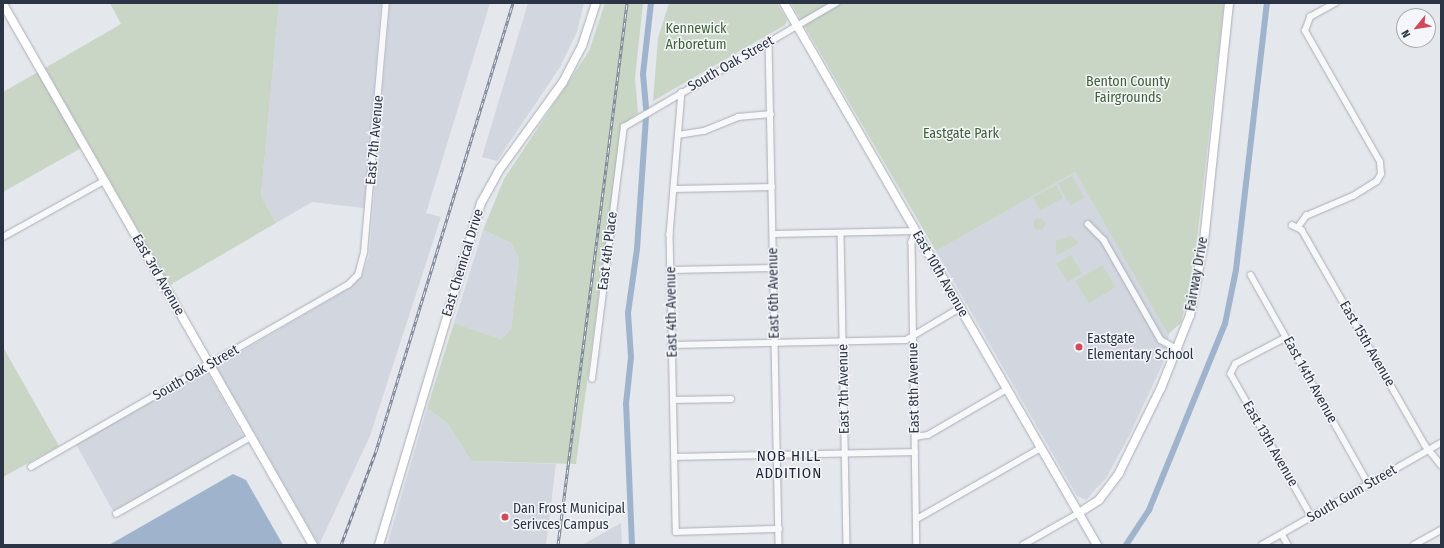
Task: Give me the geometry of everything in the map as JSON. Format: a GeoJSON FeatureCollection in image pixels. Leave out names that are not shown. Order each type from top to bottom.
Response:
{"type":"FeatureCollection","features":[{"type":"Feature","properties":{"kind":"street","name":"East 7th Avenue"},"geometry":{"type":"LineString","coordinates":[[358,275],[364,252],[386,3]]}},
{"type":"Feature","properties":{"kind":"street","name":"East Chemical Drive"},"geometry":{"type":"LineString","coordinates":[[380,545],[481,203],[500,169],[563,82],[582,46],[596,3]]}},
{"type":"Feature","properties":{"kind":"street","name":"East 10th Avenue"},"geometry":{"type":"LineString","coordinates":[[784,3],[1097,545]]}},
{"type":"Feature","properties":{"kind":"street","name":"South Oak Street"},"geometry":{"type":"LineString","coordinates":[[626,125],[836,3]]}},
{"type":"Feature","properties":{"kind":"street","name":"Fairway Drive"},"geometry":{"type":"LineString","coordinates":[[1079,513],[1099,500],[1115,479],[1178,351],[1200,271],[1229,3]]}},
{"type":"Feature","properties":{"kind":"street","name":"East 15th Avenue"},"geometry":{"type":"LineString","coordinates":[[1335,3],[1310,17],[1305,31],[1380,162],[1381,174],[1377,181],[1353,196],[1306,216],[1295,226],[1441,465]]}},
{"type":"Feature","properties":{"kind":"street","name":"East 3rd Avenue"},"geometry":{"type":"LineString","coordinates":[[3,4],[313,545]]}},
{"type":"Feature","properties":{"kind":"street","name":"East 6th Avenue"},"geometry":{"type":"LineString","coordinates":[[769,41],[779,545]]}},
{"type":"Feature","properties":{"kind":"street","name":"East 4th Avenue"},"geometry":{"type":"LineString","coordinates":[[682,92],[674,189],[670,270],[676,532],[779,529]]}},
{"type":"Feature","properties":{"kind":"street"},"geometry":{"type":"LineString","coordinates":[[678,135],[704,131],[738,117],[771,114]]}},
{"type":"Feature","properties":{"kind":"street","name":"East 4th Place"},"geometry":{"type":"LineString","coordinates":[[592,378],[626,125]]}},
{"type":"Feature","properties":{"kind":"street"},"geometry":{"type":"LineString","coordinates":[[3,237],[104,181]]}},
{"type":"Feature","properties":{"kind":"street"},"geometry":{"type":"LineString","coordinates":[[674,189],[772,187]]}},
{"type":"Feature","properties":{"kind":"street"},"geometry":{"type":"LineString","coordinates":[[1088,224],[1104,240],[1161,340],[1178,351]]}},
{"type":"Feature","properties":{"kind":"street"},"geometry":{"type":"LineString","coordinates":[[773,234],[916,231]]}},
{"type":"Feature","properties":{"kind":"street","name":"East 8th Avenue"},"geometry":{"type":"LineString","coordinates":[[916,231],[912,242],[917,545]]}},
{"type":"Feature","properties":{"kind":"street","name":"East 7th Avenue"},"geometry":{"type":"LineString","coordinates":[[841,233],[847,545]]}},
{"type":"Feature","properties":{"kind":"street"},"geometry":{"type":"LineString","coordinates":[[670,270],[773,268]]}},
{"type":"Feature","properties":{"kind":"street","name":"South Oak Street"},"geometry":{"type":"LineString","coordinates":[[31,467],[210,366],[348,285],[358,275]]}},
{"type":"Feature","properties":{"kind":"street","name":"East 14th Avenue"},"geometry":{"type":"LineString","coordinates":[[1251,275],[1369,484]]}},
{"type":"Feature","properties":{"kind":"street"},"geometry":{"type":"LineString","coordinates":[[672,345],[843,342],[913,338],[960,308]]}},
{"type":"Feature","properties":{"kind":"street","name":"East 13th Avenue"},"geometry":{"type":"LineString","coordinates":[[1286,338],[1232,369],[1232,379],[1312,517]]}},
{"type":"Feature","properties":{"kind":"street"},"geometry":{"type":"LineString","coordinates":[[915,437],[928,435],[1007,389]]}},
{"type":"Feature","properties":{"kind":"street"},"geometry":{"type":"LineString","coordinates":[[673,400],[731,399]]}},
{"type":"Feature","properties":{"kind":"street"},"geometry":{"type":"LineString","coordinates":[[116,514],[251,437]]}},
{"type":"Feature","properties":{"kind":"street","name":"South Gum Street"},"geometry":{"type":"LineString","coordinates":[[1262,545],[1441,443]]}},
{"type":"Feature","properties":{"kind":"street"},"geometry":{"type":"LineString","coordinates":[[916,519],[1041,448]]}},
{"type":"Feature","properties":{"kind":"street"},"geometry":{"type":"LineString","coordinates":[[674,457],[915,452]]}},
{"type":"Feature","properties":{"kind":"street"},"geometry":{"type":"LineString","coordinates":[[1023,545],[1079,513]]}},
{"type":"Feature","properties":{"kind":"street"},"geometry":{"type":"LineString","coordinates":[[1414,545],[1441,530]]}},
{"type":"Feature","properties":{"kind":"street"},"geometry":{"type":"LineString","coordinates":[[1282,534],[1288,545]]}},
{"type":"Feature","properties":{"kind":"shaded area"},"geometry":{"type":"Polygon","coordinates":[[[279,3],[381,3],[364,208],[312,202],[276,223],[261,196],[279,3]]]}},
{"type":"Feature","properties":{"kind":"shaded area"},"geometry":{"type":"Polygon","coordinates":[[[390,3],[490,3],[426,213],[441,217],[370,436],[319,545],[216,366],[350,288],[362,276],[369,256],[390,3]]]}},
{"type":"Feature","properties":{"kind":"shaded area"},"geometry":{"type":"Polygon","coordinates":[[[528,3],[584,3],[577,32],[560,67],[497,161],[482,157],[528,3]]]}},
{"type":"Feature","properties":{"kind":"shaded area","name":"Eastgate Elementary School"},"geometry":{"type":"Polygon","coordinates":[[[1075,172],[1169,334],[1165,359],[1129,436],[1106,478],[1086,500],[1077,496],[936,251],[1075,172]]]}},
{"type":"Feature","properties":{"kind":"shaded area"},"geometry":{"type":"Polygon","coordinates":[[[483,230],[511,243],[519,259],[511,329],[501,339],[454,323],[483,230]]]}},
{"type":"Feature","properties":{"kind":"shaded area"},"geometry":{"type":"Polygon","coordinates":[[[207,371],[244,438],[113,511],[76,444],[207,371]]]}},
{"type":"Feature","properties":{"kind":"shaded area"},"geometry":{"type":"Polygon","coordinates":[[[427,408],[448,424],[471,461],[556,464],[546,545],[387,545],[427,408]]]}},
{"type":"Feature","properties":{"kind":"shaded area"},"geometry":{"type":"Polygon","coordinates":[[[621,523],[622,545],[582,545],[621,523]]]}},
{"type":"Feature","properties":{"kind":"green space"},"geometry":{"type":"Polygon","coordinates":[[[110,3],[279,3],[261,196],[276,223],[170,285],[45,68],[121,24],[110,3]]]}},
{"type":"Feature","properties":{"kind":"green space"},"geometry":{"type":"Polygon","coordinates":[[[605,3],[643,3],[635,78],[638,113],[626,122],[621,131],[576,464],[471,461],[448,424],[427,408],[454,323],[501,339],[511,329],[519,259],[511,243],[483,230],[504,179],[589,51],[605,3]]]}},
{"type":"Feature","properties":{"kind":"green space","name":"Kennewick Arboretum"},"geometry":{"type":"Polygon","coordinates":[[[669,3],[777,3],[787,20],[785,25],[653,101],[658,38],[669,3]]]}},
{"type":"Feature","properties":{"kind":"green space"},"geometry":{"type":"Polygon","coordinates":[[[791,3],[1224,3],[1193,275],[1181,323],[1168,334],[1075,172],[936,251],[791,3]]]}},
{"type":"Feature","properties":{"kind":"green space"},"geometry":{"type":"Polygon","coordinates":[[[38,72],[81,148],[3,192],[3,92],[38,72]]]}},
{"type":"Feature","properties":{"kind":"green space"},"geometry":{"type":"Polygon","coordinates":[[[1072,176],[1084,198],[1070,206],[1058,184],[1072,176]]]}},
{"type":"Feature","properties":{"kind":"green space"},"geometry":{"type":"Polygon","coordinates":[[[1056,185],[1063,198],[1040,210],[1033,197],[1056,185]]]}},
{"type":"Feature","properties":{"kind":"green space"},"geometry":{"type":"Polygon","coordinates":[[[1037,218],[1041,218],[1045,224],[1041,230],[1037,230],[1033,226],[1033,222],[1037,218]]]}},
{"type":"Feature","properties":{"kind":"green space"},"geometry":{"type":"Polygon","coordinates":[[[1070,236],[1079,243],[1056,256],[1056,241],[1070,236]]]}},
{"type":"Feature","properties":{"kind":"green space"},"geometry":{"type":"Polygon","coordinates":[[[1071,255],[1082,273],[1067,282],[1056,264],[1071,255]]]}},
{"type":"Feature","properties":{"kind":"green space"},"geometry":{"type":"Polygon","coordinates":[[[1102,265],[1115,287],[1089,303],[1075,281],[1102,265]]]}},
{"type":"Feature","properties":{"kind":"green space"},"geometry":{"type":"Polygon","coordinates":[[[3,347],[59,446],[3,477],[3,347]]]}},
{"type":"Feature","properties":{"kind":"water"},"geometry":{"type":"Polygon","coordinates":[[[233,474],[246,480],[283,545],[109,545],[233,474]]]}},
{"type":"Feature","properties":{"kind":"waterway"},"geometry":{"type":"LineString","coordinates":[[646,108],[643,74],[651,3]]}},
{"type":"Feature","properties":{"kind":"waterway"},"geometry":{"type":"LineString","coordinates":[[1126,545],[1149,510],[1225,324],[1236,270],[1267,3]]}},
{"type":"Feature","properties":{"kind":"waterway"},"geometry":{"type":"LineString","coordinates":[[632,545],[626,404],[631,357],[628,313],[637,249],[646,118]]}},
{"type":"Feature","properties":{"kind":"railway"},"geometry":{"type":"LineString","coordinates":[[341,545],[376,451],[513,3]]}},
{"type":"Feature","properties":{"kind":"railway"},"geometry":{"type":"LineString","coordinates":[[558,545],[627,3]]}},
{"type":"Feature","properties":{"kind":"place","name":"Eastgate Elementary School"},"geometry":{"type":"Point","coordinates":[1079,347]}},
{"type":"Feature","properties":{"kind":"place","name":"Dan Frost Municipal Serivces Campus"},"geometry":{"type":"Point","coordinates":[505,517]}},
{"type":"Feature","properties":{"kind":"district","name":"NOB HILL ADDITION"},"geometry":{"type":"Point","coordinates":[789,464]}},
{"type":"Feature","properties":{"kind":"park label","name":"Benton County Fairgrounds"},"geometry":{"type":"Point","coordinates":[1128,90]}},
{"type":"Feature","properties":{"kind":"park label","name":"Eastgate Park"},"geometry":{"type":"Point","coordinates":[961,134]}}]}
